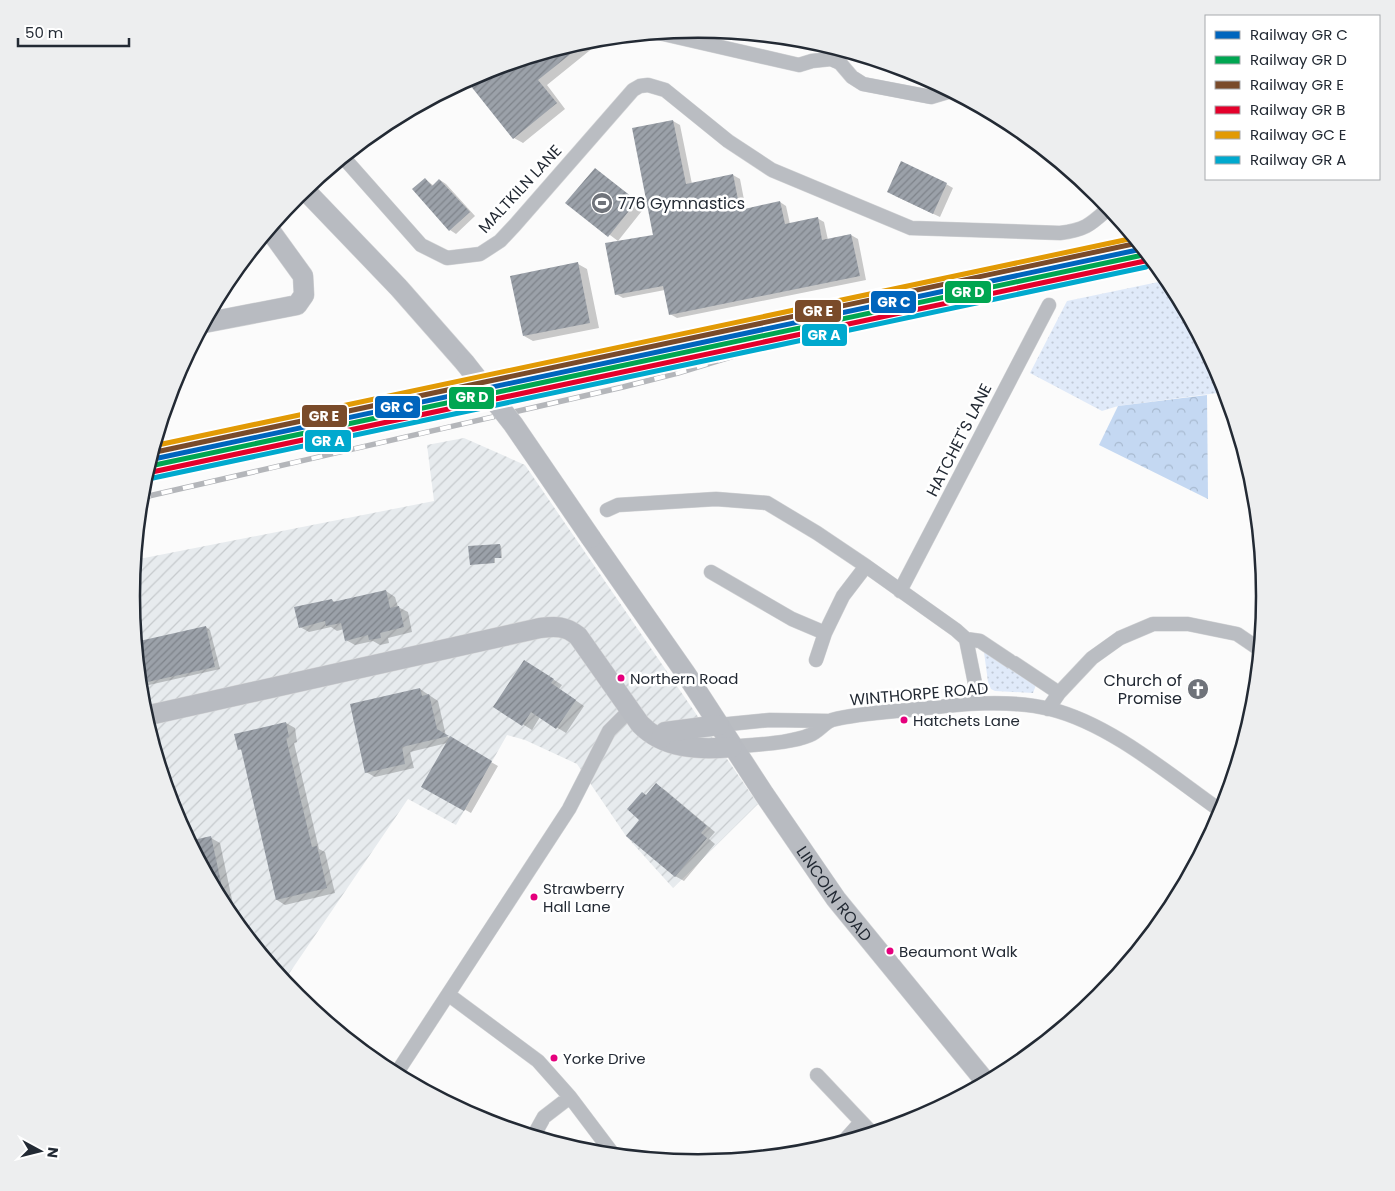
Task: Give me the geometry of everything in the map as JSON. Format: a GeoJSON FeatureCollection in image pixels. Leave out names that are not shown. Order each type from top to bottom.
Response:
{"type":"FeatureCollection","features":[{"type":"Feature","properties":{"kind":"main road","name":"LINCOLN ROAD"},"geometry":{"type":"LineString","coordinates":[[310,194],[399,288],[465,363],[513,424],[686,674],[732,746],[836,899],[981,1076]]}},
{"type":"Feature","properties":{"kind":"main road"},"geometry":{"type":"LineString","coordinates":[[211,322],[297,305],[304,295],[303,276],[273,234]]}},
{"type":"Feature","properties":{"kind":"main road"},"geometry":{"type":"LineString","coordinates":[[153,714],[540,628],[558,626],[569,629],[578,636],[647,731],[682,747],[732,746]]}},
{"type":"Feature","properties":{"kind":"main road"},"geometry":{"type":"LineString","coordinates":[[661,738],[665,732],[719,725]]}},
{"type":"Feature","properties":{"kind":"street"},"geometry":{"type":"LineString","coordinates":[[682,38],[799,65],[830,54]]}},
{"type":"Feature","properties":{"kind":"street"},"geometry":{"type":"LineString","coordinates":[[834,55],[852,77],[863,84],[932,97],[942,94]]}},
{"type":"Feature","properties":{"kind":"street","name":"MALTKILN LANE"},"geometry":{"type":"LineString","coordinates":[[347,162],[421,245],[447,258],[480,254],[500,241],[633,90],[640,86],[648,85],[665,90],[728,141],[772,170],[911,228],[1074,232],[1086,227],[1103,213]]}},
{"type":"Feature","properties":{"kind":"street","name":"HATCHET'S LANE"},"geometry":{"type":"LineString","coordinates":[[900,591],[1049,305]]}},
{"type":"Feature","properties":{"kind":"street"},"geometry":{"type":"LineString","coordinates":[[607,510],[618,506],[716,499],[767,503],[817,533],[866,566],[966,639],[980,641],[1059,693]]}},
{"type":"Feature","properties":{"kind":"street"},"geometry":{"type":"LineString","coordinates":[[816,660],[825,633],[843,596],[866,566]]}},
{"type":"Feature","properties":{"kind":"street"},"geometry":{"type":"LineString","coordinates":[[711,572],[792,619],[825,633]]}},
{"type":"Feature","properties":{"kind":"street"},"geometry":{"type":"LineString","coordinates":[[1048,709],[1059,693],[1092,658],[1120,638],[1153,624],[1188,624],[1237,634],[1253,645]]}},
{"type":"Feature","properties":{"kind":"street"},"geometry":{"type":"LineString","coordinates":[[966,639],[979,703]]}},
{"type":"Feature","properties":{"kind":"street","name":"WINTHORPE ROAD"},"geometry":{"type":"LineString","coordinates":[[719,725],[770,720],[830,721],[932,707],[979,703],[1027,705],[1062,712],[1107,732],[1214,806]]}},
{"type":"Feature","properties":{"kind":"street"},"geometry":{"type":"LineString","coordinates":[[400,1068],[569,810],[610,731],[630,710]]}},
{"type":"Feature","properties":{"kind":"street","name":"WINTHORPE ROAD"},"geometry":{"type":"LineString","coordinates":[[732,746],[788,741],[811,735],[830,721]]}},
{"type":"Feature","properties":{"kind":"street"},"geometry":{"type":"LineString","coordinates":[[449,995],[538,1061],[570,1097],[607,1146]]}},
{"type":"Feature","properties":{"kind":"street"},"geometry":{"type":"LineString","coordinates":[[817,1075],[866,1127]]}},
{"type":"Feature","properties":{"kind":"street"},"geometry":{"type":"LineString","coordinates":[[537,1129],[544,1117],[570,1097]]}},
{"type":"Feature","properties":{"kind":"street"},"geometry":{"type":"LineString","coordinates":[[852,1131],[861,1122]]}},
{"type":"Feature","properties":{"kind":"shaded area"},"geometry":{"type":"Polygon","coordinates":[[[1159,282],[1181,316],[1217,393],[1118,406],[1102,411],[1030,373],[1067,301],[1159,282]]]}},
{"type":"Feature","properties":{"kind":"shaded area"},"geometry":{"type":"Polygon","coordinates":[[[464,438],[525,465],[758,804],[673,888],[626,836],[577,764],[525,740],[507,735],[456,825],[408,799],[289,974],[255,935],[214,874],[182,809],[169,775],[150,704],[144,668],[140,596],[141,559],[434,501],[427,445],[464,438]]]}},
{"type":"Feature","properties":{"kind":"shaded area"},"geometry":{"type":"Polygon","coordinates":[[[984,652],[1036,685],[1033,693],[995,691],[991,689],[988,682],[984,652]]]}},
{"type":"Feature","properties":{"kind":"green space"},"geometry":{"type":"Polygon","coordinates":[[[1207,395],[1208,499],[1099,445],[1118,406],[1207,395]]]}},
{"type":"Feature","properties":{"kind":"building"},"geometry":{"type":"Polygon","coordinates":[[[573,52],[538,80],[557,103],[513,139],[471,86],[518,67],[573,52]]]}},
{"type":"Feature","properties":{"kind":"building"},"geometry":{"type":"Polygon","coordinates":[[[673,120],[686,184],[733,174],[740,210],[780,201],[785,224],[818,217],[822,240],[851,234],[860,276],[669,315],[663,286],[615,295],[605,243],[653,235],[632,128],[673,120]]]}},
{"type":"Feature","properties":{"kind":"building"},"geometry":{"type":"Polygon","coordinates":[[[901,161],[947,183],[933,214],[887,192],[901,161]]]}},
{"type":"Feature","properties":{"kind":"building"},"geometry":{"type":"Polygon","coordinates":[[[595,168],[637,201],[608,237],[565,203],[595,168]]]}},
{"type":"Feature","properties":{"kind":"building"},"geometry":{"type":"Polygon","coordinates":[[[425,178],[432,186],[439,179],[470,212],[449,231],[412,189],[425,178]]]}},
{"type":"Feature","properties":{"kind":"building"},"geometry":{"type":"Polygon","coordinates":[[[578,262],[590,323],[523,336],[510,276],[578,262]]]}},
{"type":"Feature","properties":{"kind":"building"},"geometry":{"type":"Polygon","coordinates":[[[500,544],[501,558],[494,558],[494,563],[470,565],[468,546],[500,544]]]}},
{"type":"Feature","properties":{"kind":"building"},"geometry":{"type":"Polygon","coordinates":[[[386,590],[390,608],[399,606],[404,627],[380,633],[381,638],[369,640],[368,635],[345,641],[341,623],[326,626],[325,621],[299,628],[294,607],[332,599],[333,602],[386,590]]]}},
{"type":"Feature","properties":{"kind":"building"},"geometry":{"type":"Polygon","coordinates":[[[206,626],[215,667],[146,682],[142,640],[206,626]]]}},
{"type":"Feature","properties":{"kind":"building"},"geometry":{"type":"Polygon","coordinates":[[[524,660],[554,679],[551,683],[576,700],[556,729],[531,712],[522,726],[493,707],[524,660]]]}},
{"type":"Feature","properties":{"kind":"building"},"geometry":{"type":"Polygon","coordinates":[[[420,688],[422,696],[429,694],[437,729],[449,736],[402,747],[405,764],[365,773],[350,704],[420,688]]]}},
{"type":"Feature","properties":{"kind":"building"},"geometry":{"type":"Polygon","coordinates":[[[286,722],[289,737],[286,738],[312,847],[317,846],[327,888],[276,900],[241,749],[238,750],[234,734],[286,722]]]}},
{"type":"Feature","properties":{"kind":"building"},"geometry":{"type":"Polygon","coordinates":[[[450,736],[492,761],[464,811],[421,787],[450,736]]]}},
{"type":"Feature","properties":{"kind":"building"},"geometry":{"type":"Polygon","coordinates":[[[656,783],[707,826],[701,833],[707,838],[675,877],[626,836],[639,820],[627,809],[642,792],[646,795],[656,783]]]}},
{"type":"Feature","properties":{"kind":"building"},"geometry":{"type":"Polygon","coordinates":[[[211,836],[222,887],[214,874],[196,839],[211,836]]]}},
{"type":"Feature","properties":{"kind":"railway"},"geometry":{"type":"LineString","coordinates":[[148,496],[623,387],[678,373],[840,324]]}},
{"type":"Feature","properties":{"kind":"transit line"},"geometry":{"type":"LineString","coordinates":[[161,444],[1127,240]]}},
{"type":"Feature","properties":{"kind":"transit line"},"geometry":{"type":"LineString","coordinates":[[159,451],[1131,245]]}},
{"type":"Feature","properties":{"kind":"transit line"},"geometry":{"type":"LineString","coordinates":[[157,458],[1135,250]]}},
{"type":"Feature","properties":{"kind":"transit line"},"geometry":{"type":"LineString","coordinates":[[156,465],[1140,256]]}},
{"type":"Feature","properties":{"kind":"transit line"},"geometry":{"type":"LineString","coordinates":[[154,472],[1144,261]]}},
{"type":"Feature","properties":{"kind":"transit line"},"geometry":{"type":"LineString","coordinates":[[153,478],[1146,267]]}},
{"type":"Feature","properties":{"kind":"place","name":"776 Gymnastics"},"geometry":{"type":"Point","coordinates":[602,203]}},
{"type":"Feature","properties":{"kind":"place","name":"Northern Road"},"geometry":{"type":"Point","coordinates":[621,678]}},
{"type":"Feature","properties":{"kind":"place","name":"Church of Promise"},"geometry":{"type":"Point","coordinates":[1198,689]}},
{"type":"Feature","properties":{"kind":"place","name":"Hatchets Lane"},"geometry":{"type":"Point","coordinates":[904,720]}},
{"type":"Feature","properties":{"kind":"place","name":"Strawberry Hall Lane"},"geometry":{"type":"Point","coordinates":[534,897]}},
{"type":"Feature","properties":{"kind":"place","name":"Beaumont Walk"},"geometry":{"type":"Point","coordinates":[890,951]}},
{"type":"Feature","properties":{"kind":"place","name":"Yorke Drive"},"geometry":{"type":"Point","coordinates":[554,1058]}}]}
